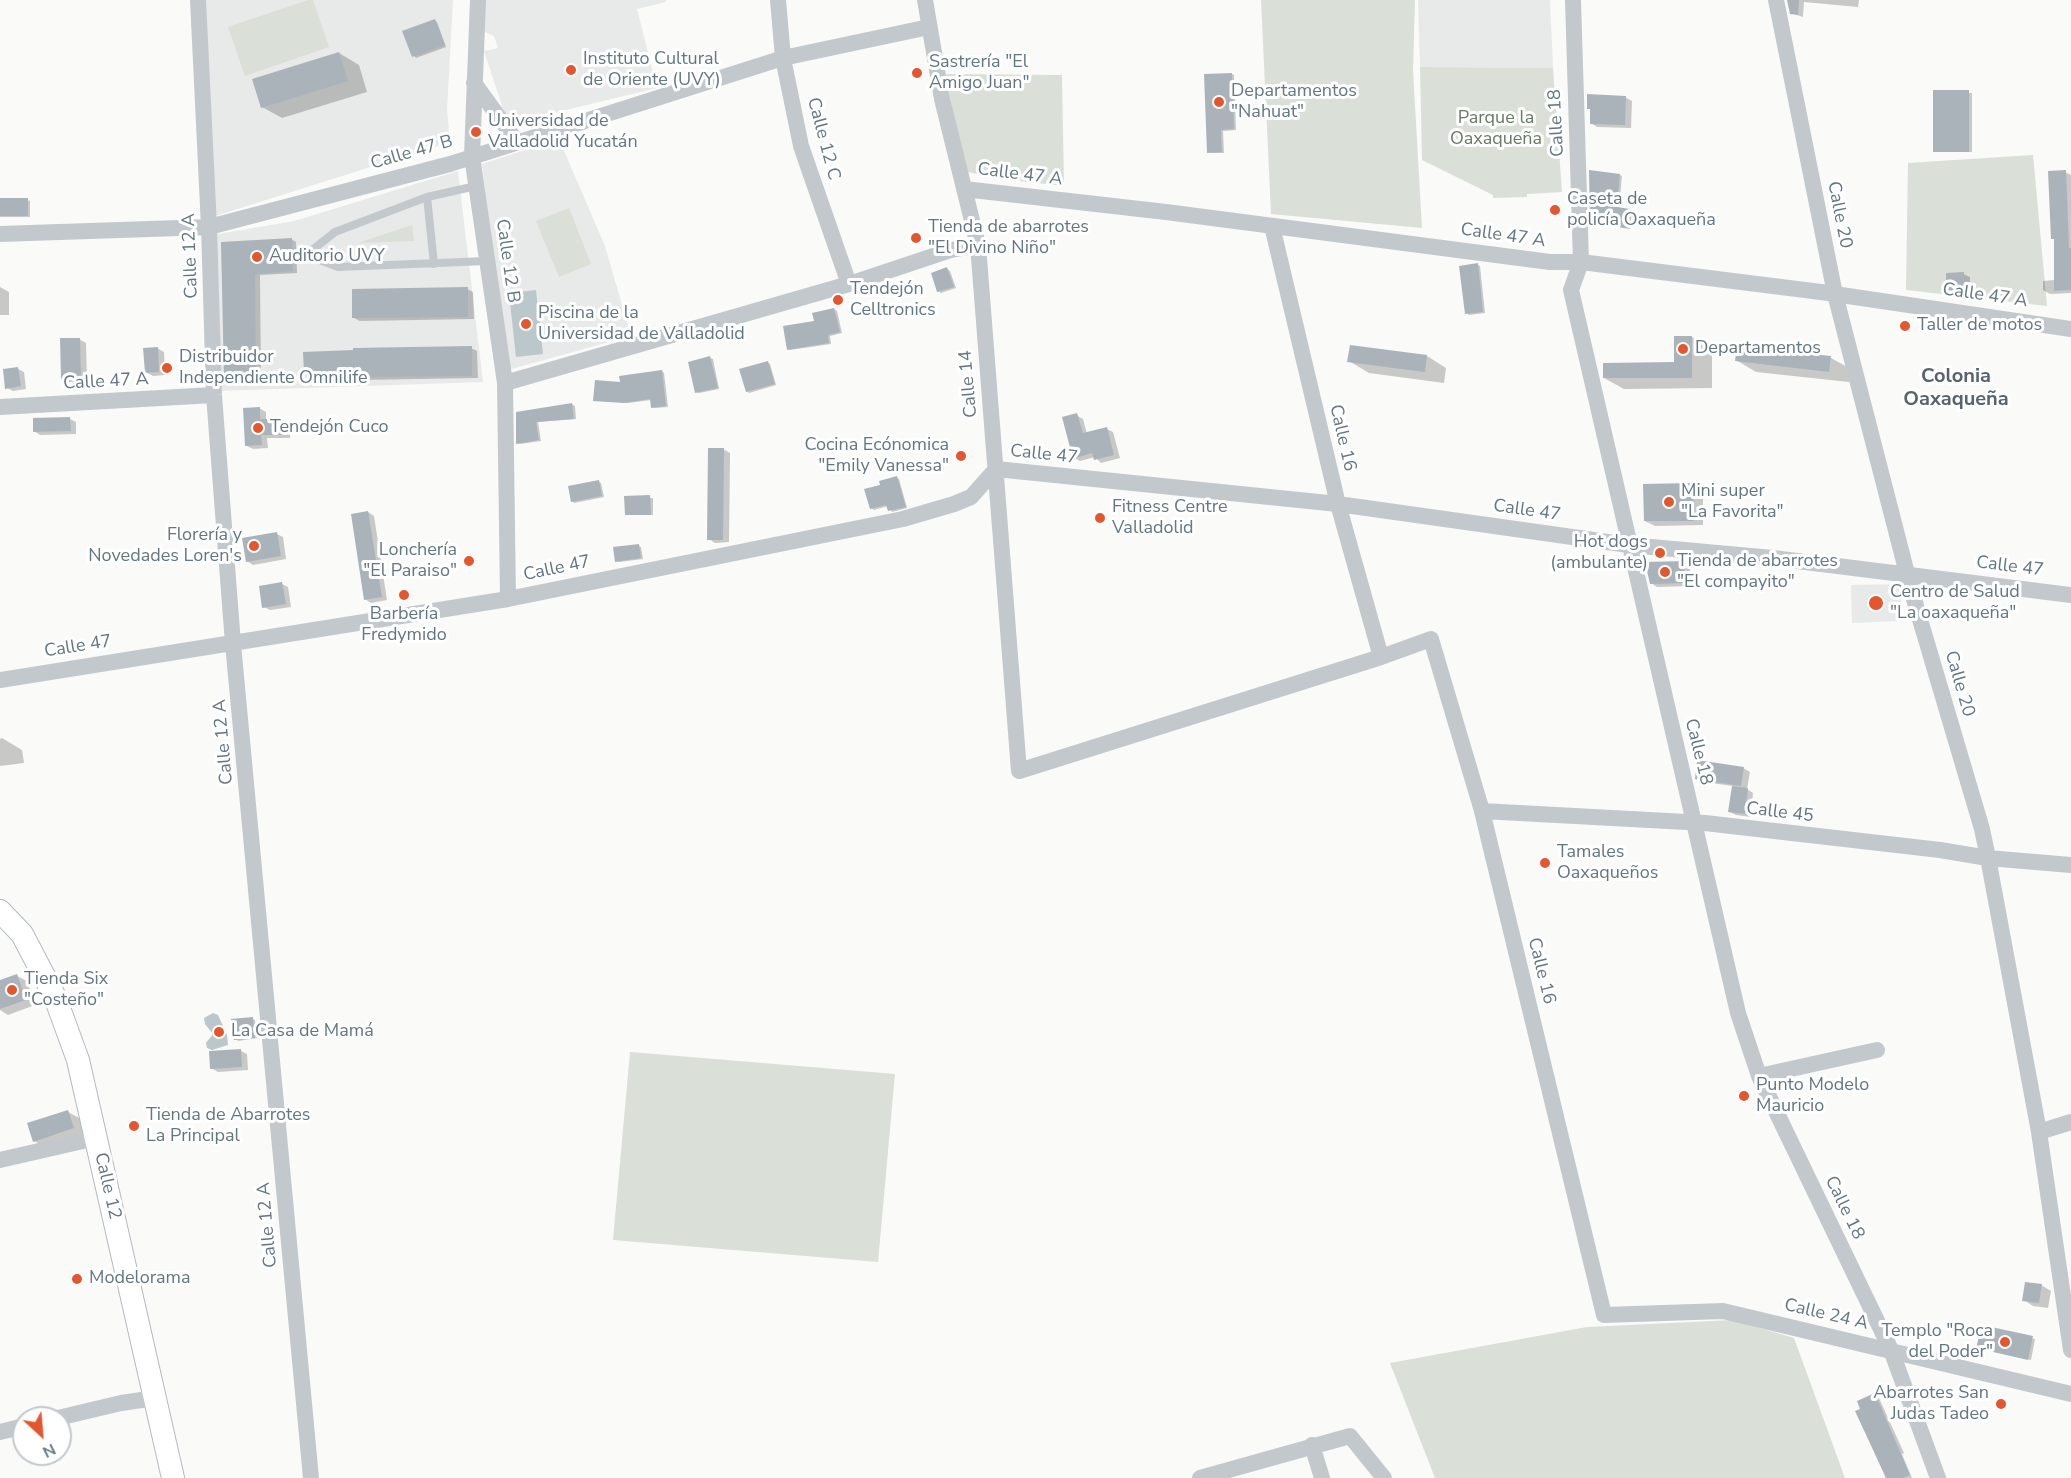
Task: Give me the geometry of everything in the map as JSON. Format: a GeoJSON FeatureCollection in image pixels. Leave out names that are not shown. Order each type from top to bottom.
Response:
{"type":"FeatureCollection","features":[{"type":"Feature","properties":{"kind":"street","name":"Calle 12 A"},"geometry":{"type":"LineString","coordinates":[[198,0],[210,226],[214,395],[233,644],[311,1478]]}},
{"type":"Feature","properties":{"kind":"street","name":"Calle 12 B"},"geometry":{"type":"LineString","coordinates":[[478,0],[472,156],[505,383],[508,599]]}},
{"type":"Feature","properties":{"kind":"street","name":"Calle 12 C"},"geometry":{"type":"LineString","coordinates":[[778,0],[783,58],[801,146],[849,284]]}},
{"type":"Feature","properties":{"kind":"street","name":"Calle 14"},"geometry":{"type":"LineString","coordinates":[[925,0],[942,99],[978,245],[1019,771],[1381,657]]}},
{"type":"Feature","properties":{"kind":"street","name":"Calle 18"},"geometry":{"type":"LineString","coordinates":[[1573,0],[1581,262],[1571,290],[1738,1013],[1759,1076],[1891,1350],[1938,1478]]}},
{"type":"Feature","properties":{"kind":"street","name":"Calle 20"},"geometry":{"type":"LineString","coordinates":[[1776,0],[1835,294],[1907,574],[1988,858],[2038,1132],[2071,1350]]}},
{"type":"Feature","properties":{"kind":"street","name":"Calle 47 B"},"geometry":{"type":"LineString","coordinates":[[0,234],[210,226],[450,164],[783,58],[929,27]]}},
{"type":"Feature","properties":{"kind":"street"},"geometry":{"type":"LineString","coordinates":[[474,83],[517,142]]}},
{"type":"Feature","properties":{"kind":"street","name":"Calle 47 A"},"geometry":{"type":"LineString","coordinates":[[964,189],[1550,262],[1581,262],[1835,294],[2071,328]]}},
{"type":"Feature","properties":{"kind":"street","name":"Calle 16"},"geometry":{"type":"LineString","coordinates":[[1272,226],[1338,504],[1381,657],[1431,639],[1482,811],[1604,1316]]}},
{"type":"Feature","properties":{"kind":"street"},"geometry":{"type":"LineString","coordinates":[[505,383],[849,284],[951,250],[978,245]]}},
{"type":"Feature","properties":{"kind":"street","name":"Calle 47 A"},"geometry":{"type":"LineString","coordinates":[[0,407],[214,395]]}},
{"type":"Feature","properties":{"kind":"street","name":"Calle 47"},"geometry":{"type":"LineString","coordinates":[[0,680],[508,599],[903,519],[971,497],[996,469],[1338,504],[1629,545],[1773,558],[2071,595]]}},
{"type":"Feature","properties":{"kind":"street"},"geometry":{"type":"LineString","coordinates":[[971,497],[997,489]]}},
{"type":"Feature","properties":{"kind":"street","name":"Calle 45"},"geometry":{"type":"LineString","coordinates":[[1482,811],[1694,822],[1940,850],[1988,858],[2071,865]]}},
{"type":"Feature","properties":{"kind":"street","name":"Calle 12"},"geometry":{"type":"LineString","coordinates":[[0,911],[22,934],[55,997],[78,1060],[173,1478]]}},
{"type":"Feature","properties":{"kind":"street"},"geometry":{"type":"LineString","coordinates":[[1759,1076],[1877,1050]]}},
{"type":"Feature","properties":{"kind":"street"},"geometry":{"type":"LineString","coordinates":[[2038,1132],[2071,1122]]}},
{"type":"Feature","properties":{"kind":"street"},"geometry":{"type":"LineString","coordinates":[[0,1160],[96,1138]]}},
{"type":"Feature","properties":{"kind":"street","name":"Calle 24 A"},"geometry":{"type":"LineString","coordinates":[[1604,1316],[1723,1311],[2071,1394]]}},
{"type":"Feature","properties":{"kind":"street"},"geometry":{"type":"LineString","coordinates":[[72,1415],[154,1398]]}},
{"type":"Feature","properties":{"kind":"street"},"geometry":{"type":"LineString","coordinates":[[1200,1478],[1350,1436],[1384,1478]]}},
{"type":"Feature","properties":{"kind":"street"},"geometry":{"type":"LineString","coordinates":[[1312,1445],[1322,1478]]}},
{"type":"Feature","properties":{"kind":"lane"},"geometry":{"type":"LineString","coordinates":[[476,186],[427,197],[335,232],[306,255],[338,267],[487,261]]}},
{"type":"Feature","properties":{"kind":"lane"},"geometry":{"type":"LineString","coordinates":[[427,197],[434,264]]}},
{"type":"Feature","properties":{"kind":"shaded area"},"geometry":{"type":"Polygon","coordinates":[[[205,0],[453,0],[447,110],[450,142],[212,217],[205,0]]]}},
{"type":"Feature","properties":{"kind":"shaded area","name":"Instituto Cultural de Oriente (UVY)"},"geometry":{"type":"Polygon","coordinates":[[[485,0],[666,0],[666,2],[637,9],[657,88],[508,124],[484,51],[498,48],[494,36],[481,30],[485,0]]]}},
{"type":"Feature","properties":{"kind":"shaded area"},"geometry":{"type":"Polygon","coordinates":[[[1418,0],[1550,0],[1553,68],[1420,67],[1418,0]]]}},
{"type":"Feature","properties":{"kind":"shaded area"},"geometry":{"type":"Polygon","coordinates":[[[559,139],[605,246],[631,336],[508,370],[482,164],[559,139]]]}},
{"type":"Feature","properties":{"kind":"shaded area"},"geometry":{"type":"Polygon","coordinates":[[[458,171],[483,382],[216,391],[212,235],[294,221],[458,171]]]}},
{"type":"Feature","properties":{"kind":"shaded area","name":"Piscina de la Universidad de Valladolid"},"geometry":{"type":"Polygon","coordinates":[[[536,290],[543,354],[516,357],[509,293],[536,290]]]}},
{"type":"Feature","properties":{"kind":"shaded area","name":"Centro de Salud \"La oaxaqueña\""},"geometry":{"type":"Polygon","coordinates":[[[1901,584],[1901,621],[1852,623],[1851,585],[1901,584]]]}},
{"type":"Feature","properties":{"kind":"shaded area","name":"La Casa de Mamá"},"geometry":{"type":"Polygon","coordinates":[[[213,1013],[218,1015],[227,1035],[228,1045],[212,1050],[207,1048],[206,1043],[213,1034],[205,1024],[204,1018],[213,1013]]]}},
{"type":"Feature","properties":{"kind":"green space"},"geometry":{"type":"Polygon","coordinates":[[[313,0],[329,47],[245,76],[228,27],[313,0]]]}},
{"type":"Feature","properties":{"kind":"green space"},"geometry":{"type":"Polygon","coordinates":[[[1261,0],[1415,0],[1413,71],[1422,228],[1271,214],[1261,0]]]}},
{"type":"Feature","properties":{"kind":"green space","name":"Parque la Oaxaqueña"},"geometry":{"type":"Polygon","coordinates":[[[1420,67],[1553,68],[1562,192],[1527,194],[1527,197],[1493,198],[1493,195],[1422,160],[1420,67]]]}},
{"type":"Feature","properties":{"kind":"green space"},"geometry":{"type":"Polygon","coordinates":[[[946,74],[1062,75],[1064,186],[1002,179],[963,171],[946,74]]]}},
{"type":"Feature","properties":{"kind":"green space"},"geometry":{"type":"Polygon","coordinates":[[[2033,155],[2047,306],[1906,290],[1908,163],[2033,155]]]}},
{"type":"Feature","properties":{"kind":"green space"},"geometry":{"type":"Polygon","coordinates":[[[569,208],[591,264],[559,277],[536,221],[569,208]]]}},
{"type":"Feature","properties":{"kind":"green space"},"geometry":{"type":"Polygon","coordinates":[[[412,225],[414,241],[358,243],[412,225]]]}},
{"type":"Feature","properties":{"kind":"green space"},"geometry":{"type":"Polygon","coordinates":[[[630,1052],[895,1074],[878,1262],[613,1240],[630,1052]]]}},
{"type":"Feature","properties":{"kind":"green space"},"geometry":{"type":"Polygon","coordinates":[[[1733,1320],[1794,1338],[1845,1478],[1435,1478],[1390,1363],[1587,1327],[1733,1320]]]}},
{"type":"Feature","properties":{"kind":"building"},"geometry":{"type":"Polygon","coordinates":[[[1787,0],[1799,0],[1798,15],[1790,14],[1787,0]]]}},
{"type":"Feature","properties":{"kind":"building"},"geometry":{"type":"Polygon","coordinates":[[[435,19],[445,45],[412,57],[402,31],[435,19]]]}},
{"type":"Feature","properties":{"kind":"building"},"geometry":{"type":"Polygon","coordinates":[[[339,52],[348,81],[261,108],[252,79],[339,52]]]}},
{"type":"Feature","properties":{"kind":"building","name":"Departamentos \"Nahuat\""},"geometry":{"type":"Polygon","coordinates":[[[1232,73],[1234,129],[1221,130],[1222,152],[1207,153],[1204,74],[1232,73]]]}},
{"type":"Feature","properties":{"kind":"building"},"geometry":{"type":"Polygon","coordinates":[[[1933,90],[1969,90],[1969,152],[1933,152],[1933,90]]]}},
{"type":"Feature","properties":{"kind":"building"},"geometry":{"type":"Polygon","coordinates":[[[1587,94],[1626,96],[1625,125],[1590,124],[1587,94]]]}},
{"type":"Feature","properties":{"kind":"building"},"geometry":{"type":"Polygon","coordinates":[[[1589,170],[1620,174],[1617,207],[1630,209],[1627,228],[1590,223],[1589,170]]]}},
{"type":"Feature","properties":{"kind":"building"},"geometry":{"type":"Polygon","coordinates":[[[2066,170],[2071,290],[2054,291],[2054,239],[2051,239],[2048,171],[2066,170]]]}},
{"type":"Feature","properties":{"kind":"building"},"geometry":{"type":"Polygon","coordinates":[[[0,198],[28,198],[28,216],[0,216],[0,198]]]}},
{"type":"Feature","properties":{"kind":"building"},"geometry":{"type":"Polygon","coordinates":[[[292,238],[293,271],[255,274],[256,377],[224,378],[221,242],[292,238]]]}},
{"type":"Feature","properties":{"kind":"building"},"geometry":{"type":"Polygon","coordinates":[[[1478,263],[1483,312],[1465,314],[1459,266],[1478,263]]]}},
{"type":"Feature","properties":{"kind":"building"},"geometry":{"type":"Polygon","coordinates":[[[947,267],[954,287],[937,292],[931,273],[947,267]]]}},
{"type":"Feature","properties":{"kind":"building"},"geometry":{"type":"Polygon","coordinates":[[[1964,272],[1964,289],[1946,290],[1946,273],[1964,272]]]}},
{"type":"Feature","properties":{"kind":"building"},"geometry":{"type":"Polygon","coordinates":[[[468,287],[468,317],[352,318],[352,289],[468,287]]]}},
{"type":"Feature","properties":{"kind":"building"},"geometry":{"type":"Polygon","coordinates":[[[834,308],[840,332],[828,335],[829,343],[787,350],[783,326],[814,321],[812,313],[834,308]]]}},
{"type":"Feature","properties":{"kind":"building","name":"Departamentos"},"geometry":{"type":"Polygon","coordinates":[[[1674,336],[1692,336],[1692,378],[1603,378],[1603,363],[1674,362],[1674,336]]]}},
{"type":"Feature","properties":{"kind":"building"},"geometry":{"type":"Polygon","coordinates":[[[60,338],[80,338],[81,378],[61,379],[60,338]]]}},
{"type":"Feature","properties":{"kind":"building"},"geometry":{"type":"Polygon","coordinates":[[[1350,345],[1427,355],[1425,372],[1347,362],[1350,345]]]}},
{"type":"Feature","properties":{"kind":"building"},"geometry":{"type":"Polygon","coordinates":[[[472,346],[472,376],[353,377],[353,370],[304,372],[303,352],[353,350],[353,348],[472,346]]]}},
{"type":"Feature","properties":{"kind":"building","name":"Departamentos"},"geometry":{"type":"Polygon","coordinates":[[[1737,346],[1831,356],[1829,372],[1735,361],[1737,346]]]}},
{"type":"Feature","properties":{"kind":"building"},"geometry":{"type":"Polygon","coordinates":[[[158,347],[159,372],[145,373],[143,348],[158,347]]]}},
{"type":"Feature","properties":{"kind":"building"},"geometry":{"type":"Polygon","coordinates":[[[710,356],[718,388],[695,393],[688,362],[710,356]]]}},
{"type":"Feature","properties":{"kind":"building"},"geometry":{"type":"Polygon","coordinates":[[[768,361],[775,384],[746,392],[739,369],[768,361]]]}},
{"type":"Feature","properties":{"kind":"building"},"geometry":{"type":"Polygon","coordinates":[[[18,367],[21,386],[5,389],[3,369],[18,367]]]}},
{"type":"Feature","properties":{"kind":"building"},"geometry":{"type":"Polygon","coordinates":[[[662,370],[666,406],[651,408],[650,399],[624,403],[593,401],[595,380],[620,382],[619,376],[662,370]]]}},
{"type":"Feature","properties":{"kind":"building"},"geometry":{"type":"Polygon","coordinates":[[[572,403],[574,419],[536,422],[539,440],[516,444],[516,412],[572,403]]]}},
{"type":"Feature","properties":{"kind":"building"},"geometry":{"type":"Polygon","coordinates":[[[260,407],[260,419],[284,419],[284,435],[261,435],[262,445],[245,446],[243,408],[260,407]]]}},
{"type":"Feature","properties":{"kind":"building"},"geometry":{"type":"Polygon","coordinates":[[[1077,413],[1083,433],[1107,427],[1114,455],[1094,460],[1092,453],[1073,459],[1062,417],[1077,413]]]}},
{"type":"Feature","properties":{"kind":"building"},"geometry":{"type":"Polygon","coordinates":[[[70,417],[71,431],[33,432],[33,418],[70,417]]]}},
{"type":"Feature","properties":{"kind":"building"},"geometry":{"type":"Polygon","coordinates":[[[708,448],[724,448],[723,540],[707,540],[708,448]]]}},
{"type":"Feature","properties":{"kind":"building"},"geometry":{"type":"Polygon","coordinates":[[[897,476],[906,507],[888,511],[886,505],[870,509],[864,489],[880,485],[879,481],[897,476]]]}},
{"type":"Feature","properties":{"kind":"building"},"geometry":{"type":"Polygon","coordinates":[[[599,480],[602,496],[571,502],[568,486],[599,480]]]}},
{"type":"Feature","properties":{"kind":"building","name":"Mini super \"La Favorita\""},"geometry":{"type":"Polygon","coordinates":[[[1693,483],[1694,521],[1644,521],[1643,484],[1693,483]]]}},
{"type":"Feature","properties":{"kind":"building"},"geometry":{"type":"Polygon","coordinates":[[[650,495],[651,515],[625,515],[624,496],[650,495]]]}},
{"type":"Feature","properties":{"kind":"building"},"geometry":{"type":"Polygon","coordinates":[[[368,511],[382,597],[364,600],[351,514],[368,511]]]}},
{"type":"Feature","properties":{"kind":"building"},"geometry":{"type":"Polygon","coordinates":[[[277,532],[281,556],[246,562],[242,538],[277,532]]]}},
{"type":"Feature","properties":{"kind":"building"},"geometry":{"type":"Polygon","coordinates":[[[639,544],[641,558],[615,562],[613,547],[639,544]]]}},
{"type":"Feature","properties":{"kind":"building","name":"Tienda de abarrotes \"El compayito\""},"geometry":{"type":"Polygon","coordinates":[[[1684,561],[1685,583],[1650,584],[1645,562],[1684,561]]]}},
{"type":"Feature","properties":{"kind":"building"},"geometry":{"type":"Polygon","coordinates":[[[282,582],[286,604],[262,608],[259,586],[282,582]]]}},
{"type":"Feature","properties":{"kind":"building"},"geometry":{"type":"Polygon","coordinates":[[[1697,760],[1744,767],[1741,786],[1695,779],[1697,760]]]}},
{"type":"Feature","properties":{"kind":"building"},"geometry":{"type":"Polygon","coordinates":[[[1732,786],[1748,788],[1745,814],[1728,812],[1732,786]]]}},
{"type":"Feature","properties":{"kind":"building","name":"Tienda Six \"Costeño\""},"geometry":{"type":"Polygon","coordinates":[[[17,974],[26,1000],[0,1009],[0,980],[17,974]]]}},
{"type":"Feature","properties":{"kind":"building"},"geometry":{"type":"Polygon","coordinates":[[[253,1017],[255,1038],[234,1040],[231,1019],[253,1017]]]}},
{"type":"Feature","properties":{"kind":"building"},"geometry":{"type":"Polygon","coordinates":[[[241,1049],[242,1067],[210,1069],[209,1051],[241,1049]]]}},
{"type":"Feature","properties":{"kind":"building"},"geometry":{"type":"Polygon","coordinates":[[[68,1110],[74,1128],[33,1142],[27,1123],[68,1110]]]}},
{"type":"Feature","properties":{"kind":"building"},"geometry":{"type":"Polygon","coordinates":[[[2025,1282],[2042,1284],[2039,1303],[2022,1301],[2025,1282]]]}},
{"type":"Feature","properties":{"kind":"building","name":"Templo \"Roca del Poder\""},"geometry":{"type":"Polygon","coordinates":[[[1982,1325],[2033,1336],[2028,1360],[1976,1348],[1982,1325]]]}},
{"type":"Feature","properties":{"kind":"building"},"geometry":{"type":"Polygon","coordinates":[[[1875,1393],[1910,1475],[1903,1478],[1886,1478],[1855,1411],[1860,1409],[1857,1401],[1875,1393]]]}},
{"type":"Feature","properties":{"kind":"place","name":"Instituto Cultural de Oriente (UVY)"},"geometry":{"type":"Point","coordinates":[571,70]}},
{"type":"Feature","properties":{"kind":"place","name":"Sastrería \"El Amigo Juan\""},"geometry":{"type":"Point","coordinates":[917,73]}},
{"type":"Feature","properties":{"kind":"place","name":"Departamentos \"Nahuat\""},"geometry":{"type":"Point","coordinates":[1219,102]}},
{"type":"Feature","properties":{"kind":"place","name":"Universidad de Valladolid Yucatán"},"geometry":{"type":"Point","coordinates":[476,132]}},
{"type":"Feature","properties":{"kind":"place","name":"Caseta de policía Oaxaqueña"},"geometry":{"type":"Point","coordinates":[1555,210]}},
{"type":"Feature","properties":{"kind":"place","name":"Tienda de abarrotes \"El Divino Niño\""},"geometry":{"type":"Point","coordinates":[916,238]}},
{"type":"Feature","properties":{"kind":"place","name":"Auditorio UVY"},"geometry":{"type":"Point","coordinates":[257,257]}},
{"type":"Feature","properties":{"kind":"place","name":"Tendejón Celltronics"},"geometry":{"type":"Point","coordinates":[838,300]}},
{"type":"Feature","properties":{"kind":"place","name":"Piscina de la Universidad de Valladolid"},"geometry":{"type":"Point","coordinates":[526,324]}},
{"type":"Feature","properties":{"kind":"place","name":"Taller de motos"},"geometry":{"type":"Point","coordinates":[1905,326]}},
{"type":"Feature","properties":{"kind":"place","name":"Departamentos"},"geometry":{"type":"Point","coordinates":[1683,349]}},
{"type":"Feature","properties":{"kind":"place","name":"Distribuidor Independiente Omnilife"},"geometry":{"type":"Point","coordinates":[167,368]}},
{"type":"Feature","properties":{"kind":"place","name":"Tendejón Cuco"},"geometry":{"type":"Point","coordinates":[258,428]}},
{"type":"Feature","properties":{"kind":"place","name":"Cocina Ecónomica \"Emily Vanessa\""},"geometry":{"type":"Point","coordinates":[961,456]}},
{"type":"Feature","properties":{"kind":"place","name":"Mini super \"La Favorita\""},"geometry":{"type":"Point","coordinates":[1669,502]}},
{"type":"Feature","properties":{"kind":"place","name":"Fitness Centre Valladolid"},"geometry":{"type":"Point","coordinates":[1100,518]}},
{"type":"Feature","properties":{"kind":"place","name":"Florería y Novedades Loren's"},"geometry":{"type":"Point","coordinates":[254,546]}},
{"type":"Feature","properties":{"kind":"place","name":"Hot dogs (ambulante)"},"geometry":{"type":"Point","coordinates":[1660,553]}},
{"type":"Feature","properties":{"kind":"place","name":"Lonchería \"El Paraiso\""},"geometry":{"type":"Point","coordinates":[469,561]}},
{"type":"Feature","properties":{"kind":"place","name":"Tienda de abarrotes \"El compayito\""},"geometry":{"type":"Point","coordinates":[1665,572]}},
{"type":"Feature","properties":{"kind":"place","name":"Barbería Fredymido"},"geometry":{"type":"Point","coordinates":[404,595]}},
{"type":"Feature","properties":{"kind":"place","name":"Centro de Salud \"La oaxaqueña\""},"geometry":{"type":"Point","coordinates":[1876,603]}},
{"type":"Feature","properties":{"kind":"place","name":"Tamales Oaxaqueños"},"geometry":{"type":"Point","coordinates":[1545,863]}},
{"type":"Feature","properties":{"kind":"place","name":"Tienda Six \"Costeño\""},"geometry":{"type":"Point","coordinates":[12,990]}},
{"type":"Feature","properties":{"kind":"place","name":"La Casa de Mamá"},"geometry":{"type":"Point","coordinates":[219,1032]}},
{"type":"Feature","properties":{"kind":"place","name":"Punto Modelo Mauricio"},"geometry":{"type":"Point","coordinates":[1744,1096]}},
{"type":"Feature","properties":{"kind":"place","name":"Tienda de Abarrotes La Principal"},"geometry":{"type":"Point","coordinates":[134,1126]}},
{"type":"Feature","properties":{"kind":"place","name":"Modelorama"},"geometry":{"type":"Point","coordinates":[77,1279]}},
{"type":"Feature","properties":{"kind":"place","name":"Templo \"Roca del Poder\""},"geometry":{"type":"Point","coordinates":[2005,1342]}},
{"type":"Feature","properties":{"kind":"place","name":"Abarrotes San Judas Tadeo"},"geometry":{"type":"Point","coordinates":[2001,1404]}},
{"type":"Feature","properties":{"kind":"district","name":"Colonia Oaxaqueña"},"geometry":{"type":"Point","coordinates":[1956,388]}}]}
